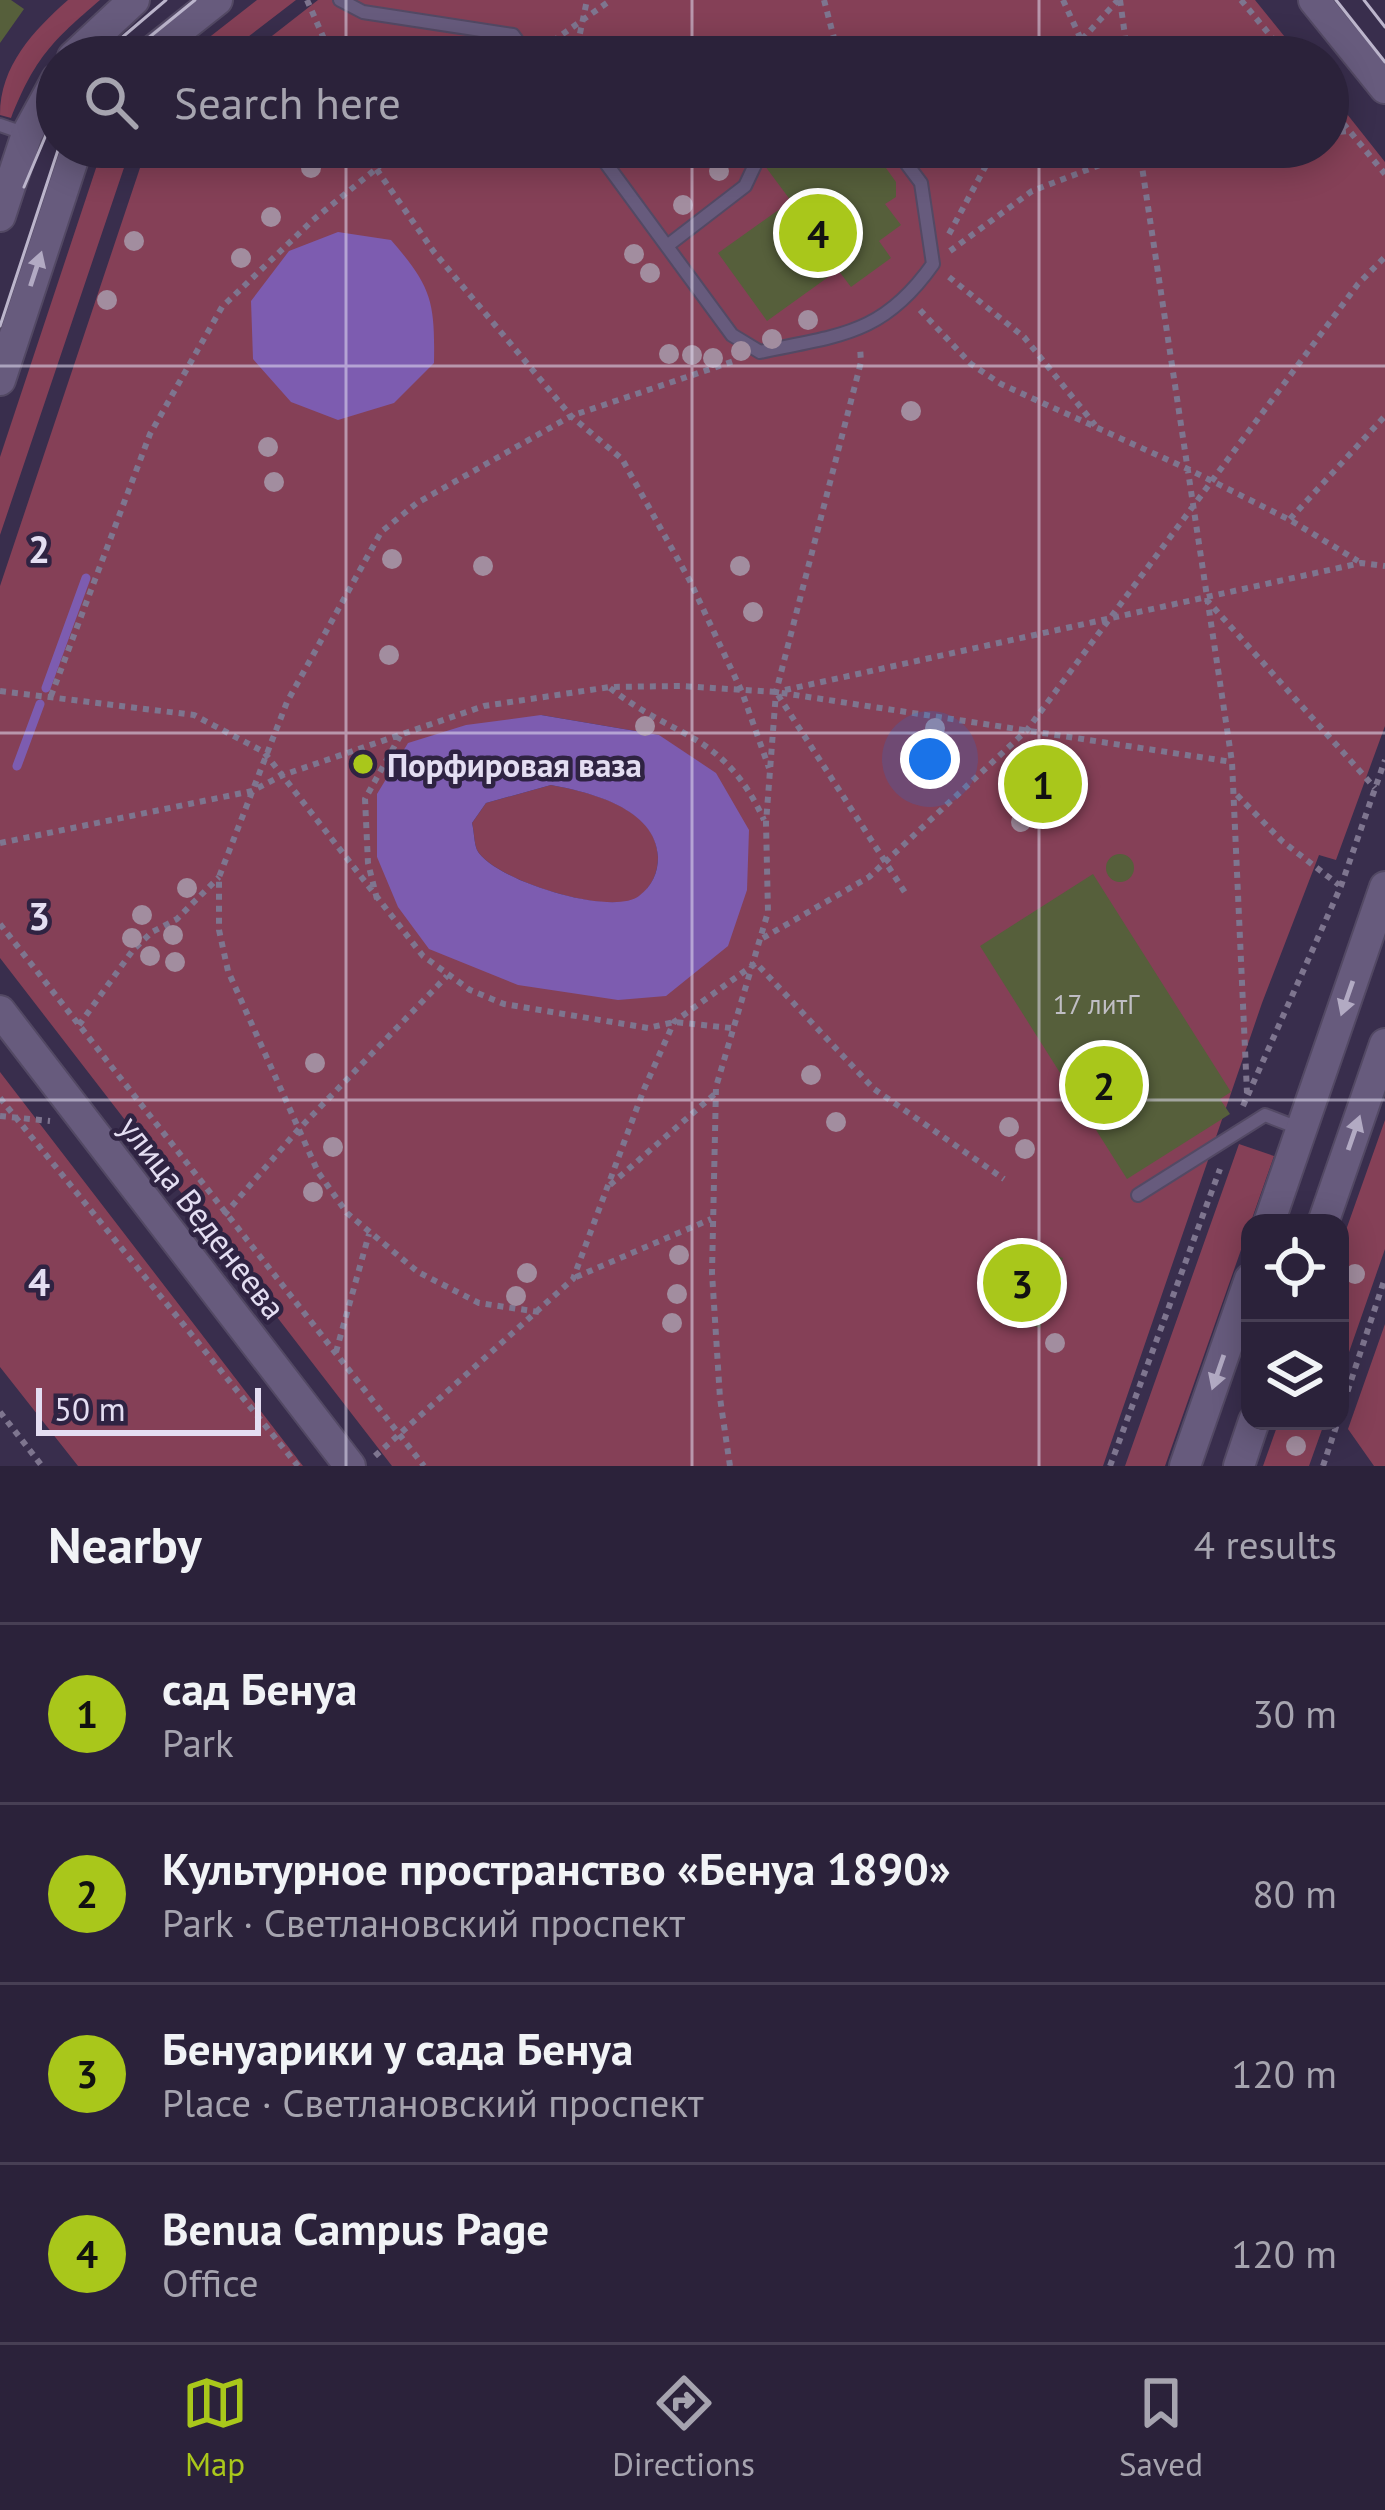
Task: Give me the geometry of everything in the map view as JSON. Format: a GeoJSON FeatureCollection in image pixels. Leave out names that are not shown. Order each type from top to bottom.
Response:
{"type":"FeatureCollection","features":[{"type":"Feature","properties":{"kind":"main road"},"geometry":{"type":"LineString","coordinates":[[96,36],[134,0]]}},
{"type":"Feature","properties":{"kind":"main road"},"geometry":{"type":"LineString","coordinates":[[172,36],[217,0]]}},
{"type":"Feature","properties":{"kind":"main road"},"geometry":{"type":"LineString","coordinates":[[1314,0],[1343,36]]}},
{"type":"Feature","properties":{"kind":"main road"},"geometry":{"type":"LineString","coordinates":[[1349,43],[1385,88]]}},
{"type":"Feature","properties":{"kind":"main road"},"geometry":{"type":"LineString","coordinates":[[0,216],[14,130],[36,104]]}},
{"type":"Feature","properties":{"kind":"main road"},"geometry":{"type":"LineString","coordinates":[[0,380],[70,168]]}},
{"type":"Feature","properties":{"kind":"main road"},"geometry":{"type":"LineString","coordinates":[[1272,1214],[1385,887]]}},
{"type":"Feature","properties":{"kind":"main road","name":"улица Веденеева"},"geometry":{"type":"LineString","coordinates":[[0,1011],[350,1466]]}},
{"type":"Feature","properties":{"kind":"main road"},"geometry":{"type":"LineString","coordinates":[[1326,1214],[1385,1044]]}},
{"type":"Feature","properties":{"kind":"main road"},"geometry":{"type":"LineString","coordinates":[[1185,1466],[1241,1305]]}},
{"type":"Feature","properties":{"kind":"main road"},"geometry":{"type":"LineString","coordinates":[[1239,1466],[1251,1430]]}},
{"type":"Feature","properties":{"kind":"lane"},"geometry":{"type":"LineString","coordinates":[[340,0],[363,11],[514,36]]}},
{"type":"Feature","properties":{"kind":"lane"},"geometry":{"type":"LineString","coordinates":[[610,168],[732,335],[760,352],[860,331],[909,298],[933,264],[921,183],[910,168]]}},
{"type":"Feature","properties":{"kind":"lane"},"geometry":{"type":"LineString","coordinates":[[667,246],[745,186],[753,168]]}},
{"type":"Feature","properties":{"kind":"lane"},"geometry":{"type":"LineString","coordinates":[[1138,1195],[1264,1115],[1302,1129]]}},
{"type":"Feature","properties":{"kind":"path"},"geometry":{"type":"LineString","coordinates":[[307,0],[323,36]]}},
{"type":"Feature","properties":{"kind":"path"},"geometry":{"type":"LineString","coordinates":[[579,36],[587,0]]}},
{"type":"Feature","properties":{"kind":"path"},"geometry":{"type":"LineString","coordinates":[[559,36],[611,0]]}},
{"type":"Feature","properties":{"kind":"path"},"geometry":{"type":"LineString","coordinates":[[824,0],[833,36]]}},
{"type":"Feature","properties":{"kind":"path"},"geometry":{"type":"LineString","coordinates":[[1064,0],[1078,36]]}},
{"type":"Feature","properties":{"kind":"path"},"geometry":{"type":"LineString","coordinates":[[1083,36],[1119,0]]}},
{"type":"Feature","properties":{"kind":"path"},"geometry":{"type":"LineString","coordinates":[[1119,0],[1124,36]]}},
{"type":"Feature","properties":{"kind":"path"},"geometry":{"type":"LineString","coordinates":[[1241,0],[1271,36]]}},
{"type":"Feature","properties":{"kind":"path"},"geometry":{"type":"LineString","coordinates":[[1350,131],[1385,174]]}},
{"type":"Feature","properties":{"kind":"path"},"geometry":{"type":"LineString","coordinates":[[51,697],[150,434],[222,307],[373,168]]}},
{"type":"Feature","properties":{"kind":"path"},"geometry":{"type":"LineString","coordinates":[[376,168],[434,252],[571,416],[622,459],[690,581],[742,692],[770,772]]}},
{"type":"Feature","properties":{"kind":"path"},"geometry":{"type":"LineString","coordinates":[[933,264],[985,168]]}},
{"type":"Feature","properties":{"kind":"path"},"geometry":{"type":"LineString","coordinates":[[933,264],[1032,191],[1089,168]]}},
{"type":"Feature","properties":{"kind":"path"},"geometry":{"type":"LineString","coordinates":[[1142,168],[1232,761],[1247,1094]]}},
{"type":"Feature","properties":{"kind":"path"},"geometry":{"type":"LineString","coordinates":[[761,939],[869,877],[1027,730],[1358,284],[1385,257]]}},
{"type":"Feature","properties":{"kind":"path"},"geometry":{"type":"LineString","coordinates":[[933,264],[1024,337],[1097,427]]}},
{"type":"Feature","properties":{"kind":"path"},"geometry":{"type":"LineString","coordinates":[[909,298],[971,364],[1001,384],[1190,470],[1361,562],[1385,566]]}},
{"type":"Feature","properties":{"kind":"path"},"geometry":{"type":"LineString","coordinates":[[730,1466],[720,1398],[711,1219],[716,1093],[768,912],[766,823],[776,692],[861,362],[860,331]]}},
{"type":"Feature","properties":{"kind":"path"},"geometry":{"type":"LineString","coordinates":[[538,1312],[479,1304],[418,1272],[346,1214],[318,1172],[228,971],[219,931],[219,877],[287,702],[381,532],[417,503],[571,416],[760,352]]}},
{"type":"Feature","properties":{"kind":"path"},"geometry":{"type":"LineString","coordinates":[[1290,520],[1385,416]]}},
{"type":"Feature","properties":{"kind":"path"},"geometry":{"type":"LineString","coordinates":[[776,692],[1361,562]]}},
{"type":"Feature","properties":{"kind":"path"},"geometry":{"type":"LineString","coordinates":[[1204,597],[1375,788]]}},
{"type":"Feature","properties":{"kind":"path"},"geometry":{"type":"LineString","coordinates":[[0,843],[252,790],[484,706],[610,688],[681,686],[776,692],[1232,761]]}},
{"type":"Feature","properties":{"kind":"path"},"geometry":{"type":"LineString","coordinates":[[610,688],[706,744],[738,773],[766,823]]}},
{"type":"Feature","properties":{"kind":"path"},"geometry":{"type":"LineString","coordinates":[[0,691],[194,715],[264,752],[423,956],[470,990],[504,1004],[648,1028],[674,1022],[731,1028]]}},
{"type":"Feature","properties":{"kind":"path"},"geometry":{"type":"LineString","coordinates":[[776,692],[907,894]]}},
{"type":"Feature","properties":{"kind":"path"},"geometry":{"type":"LineString","coordinates":[[378,902],[368,863],[365,799],[401,734]]}},
{"type":"Feature","properties":{"kind":"path"},"geometry":{"type":"LineString","coordinates":[[1234,793],[1282,842],[1341,886]]}},
{"type":"Feature","properties":{"kind":"path"},"geometry":{"type":"LineString","coordinates":[[79,1026],[133,950],[152,932],[177,919],[219,877]]}},
{"type":"Feature","properties":{"kind":"path"},"geometry":{"type":"LineString","coordinates":[[0,924],[424,1466]]}},
{"type":"Feature","properties":{"kind":"path"},"geometry":{"type":"LineString","coordinates":[[574,1279],[644,1089],[674,1022],[756,962]]}},
{"type":"Feature","properties":{"kind":"path"},"geometry":{"type":"LineString","coordinates":[[756,962],[874,1088],[1004,1179]]}},
{"type":"Feature","properties":{"kind":"path"},"geometry":{"type":"LineString","coordinates":[[224,1215],[298,1130],[448,975]]}},
{"type":"Feature","properties":{"kind":"path"},"geometry":{"type":"LineString","coordinates":[[607,1188],[716,1093]]}},
{"type":"Feature","properties":{"kind":"path"},"geometry":{"type":"LineString","coordinates":[[0,1098],[298,1466]]}},
{"type":"Feature","properties":{"kind":"path"},"geometry":{"type":"LineString","coordinates":[[364,1466],[574,1279],[711,1219]]}},
{"type":"Feature","properties":{"kind":"path"},"geometry":{"type":"LineString","coordinates":[[336,1352],[369,1234]]}},
{"type":"Feature","properties":{"kind":"path"},"geometry":{"type":"LineString","coordinates":[[1349,1388],[1384,1285]]}},
{"type":"Feature","properties":{"kind":"path"},"geometry":{"type":"LineString","coordinates":[[0,1412],[43,1466]]}},
{"type":"Feature","properties":{"kind":"path"},"geometry":{"type":"LineString","coordinates":[[1323,1466],[1335,1430]]}},
{"type":"Feature","properties":{"kind":"shaded area"},"geometry":{"type":"Polygon","coordinates":[[[68,0],[100,0],[61,36],[36,36],[36,68],[11,118],[0,115],[12,65],[43,24],[68,0]]]}},
{"type":"Feature","properties":{"kind":"shaded area"},"geometry":{"type":"Polygon","coordinates":[[[257,0],[296,0],[249,36],[211,36],[257,0]]]}},
{"type":"Feature","properties":{"kind":"shaded area"},"geometry":{"type":"Polygon","coordinates":[[[318,0],[1255,0],[1284,36],[272,36],[318,0]]]}},
{"type":"Feature","properties":{"kind":"shaded area"},"geometry":{"type":"Polygon","coordinates":[[[1349,117],[1385,162],[1385,726],[1336,860],[1319,855],[1262,1003],[1103,1466],[392,1466],[0,958],[0,586],[140,168],[1349,168],[1349,117]],[[541,715],[377,857],[728,946],[659,735],[541,715]]]}},
{"type":"Feature","properties":{"kind":"shaded area"},"geometry":{"type":"Polygon","coordinates":[[[96,168],[124,168],[0,535],[0,457],[96,168]]]}},
{"type":"Feature","properties":{"kind":"shaded area"},"geometry":{"type":"Polygon","coordinates":[[[338,232],[391,240],[415,270],[432,310],[434,363],[394,403],[338,420],[291,402],[253,359],[251,301],[289,251],[338,232]]]}},
{"type":"Feature","properties":{"kind":"shaded area"},"geometry":{"type":"Polygon","coordinates":[[[541,715],[659,735],[716,773],[749,830],[747,890],[728,946],[666,996],[618,1000],[518,985],[429,949],[398,907],[377,857],[377,794],[408,743],[466,725],[541,715]],[[551,785],[486,803],[472,823],[477,850],[505,873],[554,892],[605,902],[639,896],[651,883],[658,863],[646,826],[618,805],[551,785]]]}},
{"type":"Feature","properties":{"kind":"shaded area"},"geometry":{"type":"Polygon","coordinates":[[[551,785],[619,805],[646,826],[655,840],[658,863],[651,884],[639,897],[605,902],[554,892],[505,873],[477,850],[472,823],[486,803],[551,785]]]}},
{"type":"Feature","properties":{"kind":"shaded area"},"geometry":{"type":"Polygon","coordinates":[[[0,1072],[303,1466],[78,1466],[0,1367],[0,1072]]]}},
{"type":"Feature","properties":{"kind":"shaded area"},"geometry":{"type":"Polygon","coordinates":[[[1385,1120],[1385,1249],[1349,1352],[1349,1322],[1349,1222],[1385,1120]]]}},
{"type":"Feature","properties":{"kind":"shaded area"},"geometry":{"type":"Polygon","coordinates":[[[1239,1144],[1274,1156],[1254,1214],[1241,1214],[1241,1250],[1165,1466],[1125,1466],[1239,1144]]]}},
{"type":"Feature","properties":{"kind":"shaded area"},"geometry":{"type":"Polygon","coordinates":[[[1385,1324],[1385,1466],[1374,1466],[1349,1426],[1385,1324]]]}},
{"type":"Feature","properties":{"kind":"shaded area"},"geometry":{"type":"Polygon","coordinates":[[[1276,1430],[1322,1430],[1309,1466],[1263,1466],[1276,1430]]]}},
{"type":"Feature","properties":{"kind":"building"},"geometry":{"type":"Polygon","coordinates":[[[0,0],[11,0],[24,9],[0,43],[0,0]]]}},
{"type":"Feature","properties":{"kind":"building"},"geometry":{"type":"Polygon","coordinates":[[[766,168],[886,168],[896,182],[896,197],[885,204],[901,225],[879,241],[891,258],[851,287],[838,270],[767,321],[718,253],[791,201],[766,168]]]}},
{"type":"Feature","properties":{"kind":"building"},"geometry":{"type":"Polygon","coordinates":[[[1120,854],[1130,858],[1134,868],[1130,878],[1120,882],[1110,878],[1106,868],[1110,858],[1120,854]]]}},
{"type":"Feature","properties":{"kind":"building"},"geometry":{"type":"Polygon","coordinates":[[[1093,874],[1231,1092],[1220,1099],[1230,1114],[1127,1179],[980,946],[1093,874]]]}},
{"type":"Feature","properties":{"kind":"building"},"geometry":{"type":"Polygon","coordinates":[[[1016,1243],[1063,1258],[1040,1328],[993,1312],[1016,1243]]]}},
{"type":"Feature","properties":{"kind":"waterway"},"geometry":{"type":"LineString","coordinates":[[46,688],[86,578]]}},
{"type":"Feature","properties":{"kind":"waterway"},"geometry":{"type":"LineString","coordinates":[[17,766],[40,704]]}},
{"type":"Feature","properties":{"kind":"tram line"},"geometry":{"type":"LineString","coordinates":[[124,36],[166,0]]}},
{"type":"Feature","properties":{"kind":"tram line"},"geometry":{"type":"LineString","coordinates":[[151,36],[195,0]]}},
{"type":"Feature","properties":{"kind":"tram line"},"geometry":{"type":"LineString","coordinates":[[1336,0],[1385,62]]}},
{"type":"Feature","properties":{"kind":"tram line"},"geometry":{"type":"LineString","coordinates":[[1364,0],[1385,27]]}},
{"type":"Feature","properties":{"kind":"tram line"},"geometry":{"type":"LineString","coordinates":[[24,187],[36,159]]}},
{"type":"Feature","properties":{"kind":"tram line"},"geometry":{"type":"LineString","coordinates":[[0,326],[52,168]]}},
{"type":"Feature","properties":{"kind":"place","name":"Benua Campus Page"},"geometry":{"type":"Point","coordinates":[818,233]}},
{"type":"Feature","properties":{"kind":"place","name":"Порфировая ваза"},"geometry":{"type":"Point","coordinates":[363,764]}},
{"type":"Feature","properties":{"kind":"place","name":"сад Бенуа"},"geometry":{"type":"Point","coordinates":[1043,784]}},
{"type":"Feature","properties":{"kind":"place","name":"Культурное пространство «Бенуа 1890»"},"geometry":{"type":"Point","coordinates":[1104,1085]}},
{"type":"Feature","properties":{"kind":"place","name":"Бенуарики у сада Бенуа"},"geometry":{"type":"Point","coordinates":[1022,1283]}}]}
